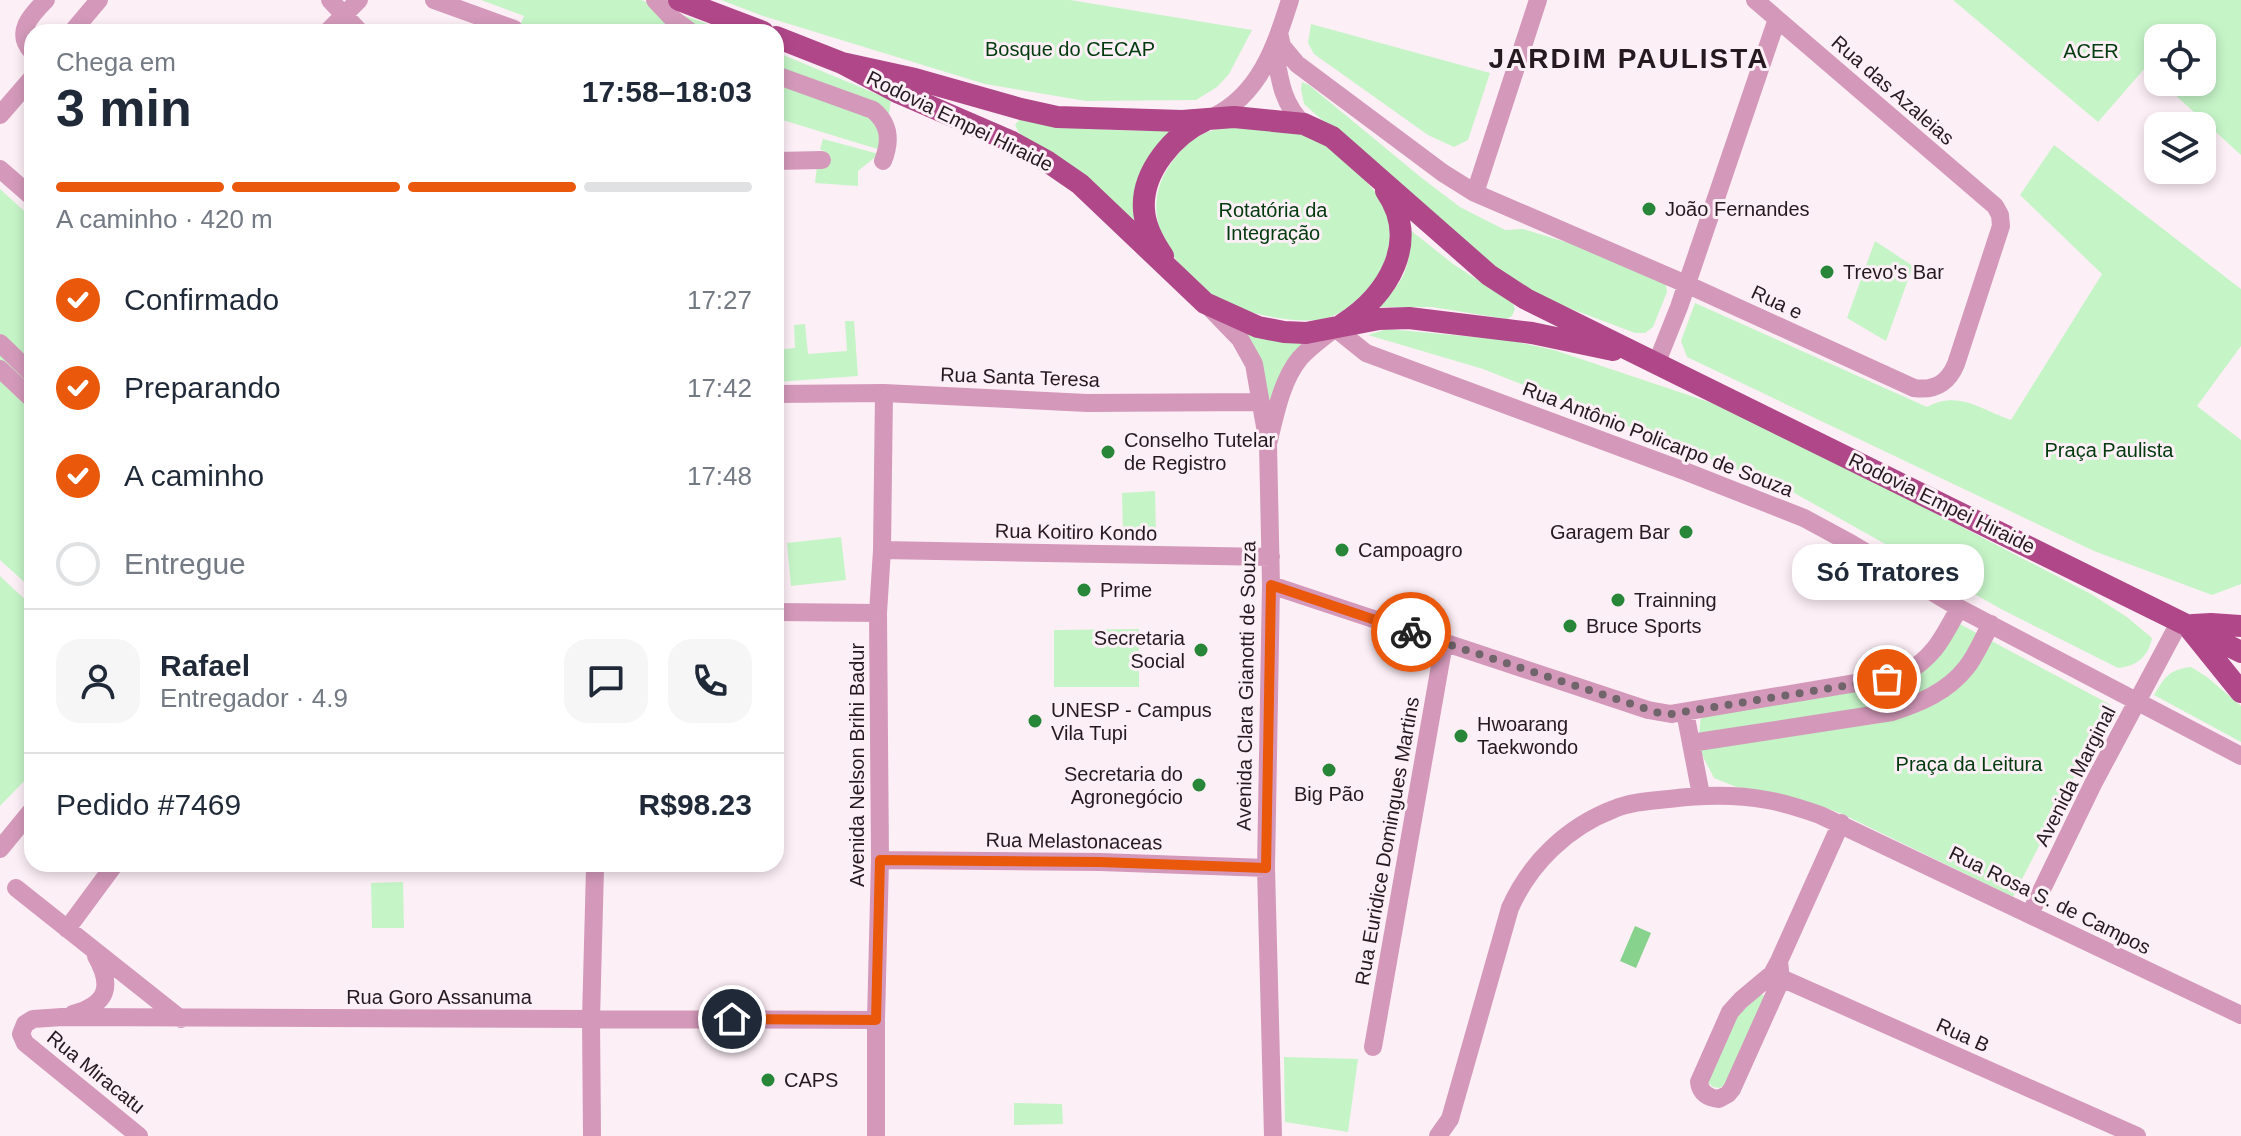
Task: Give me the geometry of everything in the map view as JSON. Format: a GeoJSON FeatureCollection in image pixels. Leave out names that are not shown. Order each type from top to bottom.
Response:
{"type":"FeatureCollection","features":[{"type":"Feature","properties":{"kind":"main road"},"geometry":{"type":"LineString","coordinates":[[679,0],[742,24]]}},
{"type":"Feature","properties":{"kind":"main road","name":"Rodovia Empei Hiraide"},"geometry":{"type":"LineString","coordinates":[[784,40],[842,63],[899,93],[1010,141],[1057,168],[1080,184],[1205,303],[1258,327],[1306,333],[1379,319],[1409,318],[1532,333],[1649,359]]}},
{"type":"Feature","properties":{"kind":"main road","name":"Rodovia Empei Hiraide"},"geometry":{"type":"LineString","coordinates":[[842,63],[1057,117],[1182,121],[1244,118],[1304,124],[1332,137],[1489,275],[1509,289],[2240,650]]}},
{"type":"Feature","properties":{"kind":"main road"},"geometry":{"type":"LineString","coordinates":[[1182,282],[1153,240],[1144,213],[1144,199],[1155,169],[1171,145],[1193,126],[1211,118]]}},
{"type":"Feature","properties":{"kind":"main road"},"geometry":{"type":"LineString","coordinates":[[1335,328],[1357,314],[1382,290],[1399,251],[1401,237],[1397,210],[1373,175]]}},
{"type":"Feature","properties":{"kind":"main road"},"geometry":{"type":"LineString","coordinates":[[2184,623],[2241,626]]}},
{"type":"Feature","properties":{"kind":"main road"},"geometry":{"type":"LineString","coordinates":[[2184,623],[2241,692]]}},
{"type":"Feature","properties":{"kind":"street"},"geometry":{"type":"LineString","coordinates":[[26,24],[46,0]]}},
{"type":"Feature","properties":{"kind":"street"},"geometry":{"type":"LineString","coordinates":[[79,24],[99,0]]}},
{"type":"Feature","properties":{"kind":"street"},"geometry":{"type":"LineString","coordinates":[[353,24],[337,7],[359,0]]}},
{"type":"Feature","properties":{"kind":"street"},"geometry":{"type":"LineString","coordinates":[[434,0],[500,24]]}},
{"type":"Feature","properties":{"kind":"street"},"geometry":{"type":"LineString","coordinates":[[655,0],[680,24]]}},
{"type":"Feature","properties":{"kind":"street"},"geometry":{"type":"LineString","coordinates":[[1211,118],[1242,98],[1260,76],[1290,0]]}},
{"type":"Feature","properties":{"kind":"street"},"geometry":{"type":"LineString","coordinates":[[1475,193],[1538,0]]}},
{"type":"Feature","properties":{"kind":"street","name":"Rua das Azaleias"},"geometry":{"type":"LineString","coordinates":[[1755,0],[1995,206],[2000,215]]}},
{"type":"Feature","properties":{"kind":"street"},"geometry":{"type":"LineString","coordinates":[[1649,359],[1686,284],[1777,19]]}},
{"type":"Feature","properties":{"kind":"street"},"geometry":{"type":"LineString","coordinates":[[1277,39],[1281,87],[1291,109],[1304,124]]}},
{"type":"Feature","properties":{"kind":"street","name":"Rua e"},"geometry":{"type":"LineString","coordinates":[[1277,39],[1297,64],[1451,179],[1475,193],[1686,284],[1914,388],[1934,388],[1945,382],[1956,364],[2001,226],[2000,215]]}},
{"type":"Feature","properties":{"kind":"street"},"geometry":{"type":"LineString","coordinates":[[784,78],[873,110],[883,118],[889,137],[883,161]]}},
{"type":"Feature","properties":{"kind":"street"},"geometry":{"type":"LineString","coordinates":[[0,115],[24,87]]}},
{"type":"Feature","properties":{"kind":"street"},"geometry":{"type":"LineString","coordinates":[[784,161],[822,160]]}},
{"type":"Feature","properties":{"kind":"street"},"geometry":{"type":"LineString","coordinates":[[0,169],[24,190]]}},
{"type":"Feature","properties":{"kind":"street","name":"Avenida Clara Gianotti de Souza"},"geometry":{"type":"LineString","coordinates":[[1205,303],[1240,339],[1254,364],[1268,444],[1271,585],[1266,868],[1273,1136]]}},
{"type":"Feature","properties":{"kind":"street"},"geometry":{"type":"LineString","coordinates":[[1268,444],[1280,399],[1295,366],[1335,328]]}},
{"type":"Feature","properties":{"kind":"street","name":"Rua Antônio Policarpo de Souza"},"geometry":{"type":"LineString","coordinates":[[1335,328],[1366,353],[1804,518],[1959,608],[2241,756]]}},
{"type":"Feature","properties":{"kind":"street"},"geometry":{"type":"LineString","coordinates":[[0,343],[24,366]]}},
{"type":"Feature","properties":{"kind":"street"},"geometry":{"type":"LineString","coordinates":[[3,373],[24,392]]}},
{"type":"Feature","properties":{"kind":"street","name":"Rua Santa Teresa"},"geometry":{"type":"LineString","coordinates":[[784,394],[884,393],[1087,403],[1261,402]]}},
{"type":"Feature","properties":{"kind":"street","name":"Avenida Nelson Brihi Badur"},"geometry":{"type":"LineString","coordinates":[[876,1136],[880,860],[878,613],[884,393]]}},
{"type":"Feature","properties":{"kind":"street","name":"Rua Koitiro Kondo"},"geometry":{"type":"LineString","coordinates":[[882,550],[1271,557]]}},
{"type":"Feature","properties":{"kind":"street"},"geometry":{"type":"LineString","coordinates":[[1271,585],[1659,713],[1685,712],[1903,675],[1931,655],[1959,608]]}},
{"type":"Feature","properties":{"kind":"street"},"geometry":{"type":"LineString","coordinates":[[784,612],[878,613]]}},
{"type":"Feature","properties":{"kind":"street","name":"Avenida Marginal"},"geometry":{"type":"LineString","coordinates":[[2030,914],[2093,784],[2184,623]]}},
{"type":"Feature","properties":{"kind":"street"},"geometry":{"type":"LineString","coordinates":[[1691,743],[1892,712],[1917,704],[1937,694],[1968,667],[1991,624]]}},
{"type":"Feature","properties":{"kind":"street","name":"Rua Euridice Domingues Martins"},"geometry":{"type":"LineString","coordinates":[[1373,1047],[1444,643]]}},
{"type":"Feature","properties":{"kind":"street"},"geometry":{"type":"LineString","coordinates":[[2240,650],[2233,671],[2241,692]]}},
{"type":"Feature","properties":{"kind":"street"},"geometry":{"type":"LineString","coordinates":[[1685,712],[1701,795]]}},
{"type":"Feature","properties":{"kind":"street","name":"Rua Rosa S. de Campos"},"geometry":{"type":"LineString","coordinates":[[1438,1136],[1450,1119],[1510,908],[1529,872],[1558,843],[1595,818],[1631,804],[1701,795],[1729,795],[1770,800],[1841,823],[2241,1015]]}},
{"type":"Feature","properties":{"kind":"street"},"geometry":{"type":"LineString","coordinates":[[0,849],[24,820]]}},
{"type":"Feature","properties":{"kind":"street"},"geometry":{"type":"LineString","coordinates":[[1778,971],[1738,1003],[1728,1016],[1699,1082],[1701,1090],[1709,1097],[1719,1099],[1732,1089],[1841,823]]}},
{"type":"Feature","properties":{"kind":"street","name":"Rua Melastonaceas"},"geometry":{"type":"LineString","coordinates":[[880,860],[1100,862],[1266,868]]}},
{"type":"Feature","properties":{"kind":"street"},"geometry":{"type":"LineString","coordinates":[[67,929],[109,872]]}},
{"type":"Feature","properties":{"kind":"street"},"geometry":{"type":"LineString","coordinates":[[592,1136],[595,872]]}},
{"type":"Feature","properties":{"kind":"street"},"geometry":{"type":"LineString","coordinates":[[16,888],[181,1019]]}},
{"type":"Feature","properties":{"kind":"street"},"geometry":{"type":"LineString","coordinates":[[62,1017],[86,1010],[104,994],[106,975],[93,950]]}},
{"type":"Feature","properties":{"kind":"street","name":"Rua B"},"geometry":{"type":"LineString","coordinates":[[1778,971],[2137,1136]]}},
{"type":"Feature","properties":{"kind":"street","name":"Rua Goro Assanuma"},"geometry":{"type":"LineString","coordinates":[[25,1043],[21,1032],[27,1022],[62,1017],[876,1020]]}},
{"type":"Feature","properties":{"kind":"street","name":"Rua Miracatu"},"geometry":{"type":"LineString","coordinates":[[25,1043],[139,1136]]}},
{"type":"Feature","properties":{"kind":"green space"},"geometry":{"type":"Polygon","coordinates":[[[481,0],[641,0],[708,24],[520,24],[524,16],[481,0]]]}},
{"type":"Feature","properties":{"kind":"green space","name":"Bosque do CECAP"},"geometry":{"type":"Polygon","coordinates":[[[721,0],[1070,0],[1252,30],[1229,74],[1217,87],[1196,100],[1086,101],[985,84],[763,16],[721,0]]]}},
{"type":"Feature","properties":{"kind":"green space","name":"ACER"},"geometry":{"type":"Polygon","coordinates":[[[1953,0],[2241,0],[2241,155],[2216,132],[2216,112],[2194,112],[2176,96],[2216,96],[2216,24],[2144,24],[2144,69],[2098,122],[1953,0]]]}},
{"type":"Feature","properties":{"kind":"green space"},"geometry":{"type":"Polygon","coordinates":[[[1311,24],[1490,73],[1468,140],[1454,147],[1428,135],[1314,54],[1308,43],[1311,24]]]}},
{"type":"Feature","properties":{"kind":"green space"},"geometry":{"type":"Polygon","coordinates":[[[784,55],[891,100],[884,151],[784,120],[784,55]]]}},
{"type":"Feature","properties":{"kind":"green space"},"geometry":{"type":"Polygon","coordinates":[[[1302,82],[1460,207],[1505,230],[1523,229],[1654,269],[1666,285],[1667,292],[1653,327],[1645,333],[1635,333],[1545,299],[1483,262],[1304,104],[1302,82]]]}},
{"type":"Feature","properties":{"kind":"green space"},"geometry":{"type":"Polygon","coordinates":[[[1021,118],[1109,130],[1171,131],[1152,152],[1140,172],[1134,223],[1019,133],[1015,125],[1021,118]]]}},
{"type":"Feature","properties":{"kind":"green space","name":"Rotatória da Integração"},"geometry":{"type":"Polygon","coordinates":[[[1238,127],[1289,130],[1310,136],[1354,169],[1383,204],[1390,233],[1382,266],[1363,294],[1336,314],[1317,320],[1292,320],[1235,307],[1206,292],[1169,249],[1157,219],[1156,204],[1165,173],[1195,138],[1210,131],[1238,127]]]}},
{"type":"Feature","properties":{"kind":"green space"},"geometry":{"type":"Polygon","coordinates":[[[823,139],[879,154],[858,171],[858,186],[815,183],[817,166],[831,159],[820,149],[823,139]]]}},
{"type":"Feature","properties":{"kind":"green space","name":"Praça Paulista"},"geometry":{"type":"Polygon","coordinates":[[[2054,145],[2241,289],[2241,346],[2197,406],[2241,440],[2241,584],[2212,595],[2094,551],[1687,357],[1681,341],[1695,303],[1927,407],[1938,402],[1959,401],[2011,420],[2102,274],[2020,195],[2054,145]]]}},
{"type":"Feature","properties":{"kind":"green space"},"geometry":{"type":"Polygon","coordinates":[[[0,189],[24,211],[24,582],[0,560],[0,189]]]}},
{"type":"Feature","properties":{"kind":"green space"},"geometry":{"type":"Polygon","coordinates":[[[1409,229],[1453,264],[1513,303],[1515,309],[1512,316],[1507,319],[1432,307],[1376,307],[1400,282],[1404,273],[1409,254],[1409,229]]]}},
{"type":"Feature","properties":{"kind":"green space"},"geometry":{"type":"Polygon","coordinates":[[[1875,241],[1913,266],[1886,341],[1847,318],[1875,241]]]}},
{"type":"Feature","properties":{"kind":"green space"},"geometry":{"type":"Polygon","coordinates":[[[845,321],[854,321],[858,376],[784,381],[784,349],[795,348],[794,325],[805,324],[808,354],[847,351],[845,321]]]}},
{"type":"Feature","properties":{"kind":"green space"},"geometry":{"type":"Polygon","coordinates":[[[1232,324],[1305,344],[1270,421],[1232,324]]]}},
{"type":"Feature","properties":{"kind":"green space"},"geometry":{"type":"Polygon","coordinates":[[[1387,329],[1508,340],[1554,350],[1712,403],[1812,449],[2091,594],[2127,617],[2152,638],[2148,650],[2131,665],[2118,668],[2001,609],[1789,490],[1483,369],[1368,335],[1387,329]]]}},
{"type":"Feature","properties":{"kind":"green space"},"geometry":{"type":"Polygon","coordinates":[[[1155,491],[1156,535],[1123,534],[1122,493],[1155,491]]]}},
{"type":"Feature","properties":{"kind":"green space"},"geometry":{"type":"Polygon","coordinates":[[[841,537],[846,580],[791,586],[787,543],[841,537]]]}},
{"type":"Feature","properties":{"kind":"green space"},"geometry":{"type":"Polygon","coordinates":[[[0,576],[24,598],[24,781],[0,806],[0,576]]]}},
{"type":"Feature","properties":{"kind":"green space","name":"Praça da Leitura"},"geometry":{"type":"Polygon","coordinates":[[[1956,622],[2111,705],[2013,897],[1842,814],[1824,807],[1741,789],[1714,778],[1698,747],[1701,714],[1887,687],[1956,622]]]}},
{"type":"Feature","properties":{"kind":"green space"},"geometry":{"type":"Polygon","coordinates":[[[1139,629],[1139,687],[1054,687],[1054,630],[1139,629]]]}},
{"type":"Feature","properties":{"kind":"green space"},"geometry":{"type":"Polygon","coordinates":[[[2191,667],[2241,706],[2241,742],[2154,695],[2168,675],[2191,667]]]}},
{"type":"Feature","properties":{"kind":"green space"},"geometry":{"type":"Polygon","coordinates":[[[403,882],[404,928],[372,928],[371,883],[403,882]]]}},
{"type":"Feature","properties":{"kind":"green space"},"geometry":{"type":"Polygon","coordinates":[[[1761,994],[1768,998],[1730,1081],[1720,1088],[1713,1087],[1707,1082],[1727,1025],[1761,994]]]}},
{"type":"Feature","properties":{"kind":"green space"},"geometry":{"type":"Polygon","coordinates":[[[1284,1057],[1358,1059],[1348,1132],[1285,1122],[1284,1057]]]}},
{"type":"Feature","properties":{"kind":"green space"},"geometry":{"type":"Polygon","coordinates":[[[1014,1103],[1062,1104],[1063,1124],[1014,1125],[1014,1103]]]}},
{"type":"Feature","properties":{"kind":"shaded area"},"geometry":{"type":"Polygon","coordinates":[[[1635,926],[1651,933],[1636,968],[1620,961],[1635,926]]]}},
{"type":"Feature","properties":{"kind":"way so far"},"geometry":{"type":"LineString","coordinates":[[1411,632],[1659,713],[1671,714],[1887,679]]}},
{"type":"Feature","properties":{"kind":"place","name":"João Fernandes"},"geometry":{"type":"Point","coordinates":[1649,209]}},
{"type":"Feature","properties":{"kind":"place","name":"Trevo's Bar"},"geometry":{"type":"Point","coordinates":[1827,272]}},
{"type":"Feature","properties":{"kind":"place","name":"Conselho Tutelar de Registro"},"geometry":{"type":"Point","coordinates":[1108,452]}},
{"type":"Feature","properties":{"kind":"place","name":"Garagem Bar"},"geometry":{"type":"Point","coordinates":[1686,532]}},
{"type":"Feature","properties":{"kind":"place","name":"Campoagro"},"geometry":{"type":"Point","coordinates":[1342,550]}},
{"type":"Feature","properties":{"kind":"place","name":"Prime"},"geometry":{"type":"Point","coordinates":[1084,590]}},
{"type":"Feature","properties":{"kind":"place","name":"Trainning"},"geometry":{"type":"Point","coordinates":[1618,600]}},
{"type":"Feature","properties":{"kind":"place","name":"Bruce Sports"},"geometry":{"type":"Point","coordinates":[1570,626]}},
{"type":"Feature","properties":{"kind":"place","name":"Secretaria Social"},"geometry":{"type":"Point","coordinates":[1201,650]}},
{"type":"Feature","properties":{"kind":"place","name":"Só Tratores"},"geometry":{"type":"Point","coordinates":[1887,679]}},
{"type":"Feature","properties":{"kind":"place","name":"UNESP - Campus Vila Tupi"},"geometry":{"type":"Point","coordinates":[1035,721]}},
{"type":"Feature","properties":{"kind":"place","name":"Hwoarang Taekwondo"},"geometry":{"type":"Point","coordinates":[1461,736]}},
{"type":"Feature","properties":{"kind":"place","name":"Big Pão"},"geometry":{"type":"Point","coordinates":[1329,770]}},
{"type":"Feature","properties":{"kind":"place","name":"Secretaria do Agronegócio"},"geometry":{"type":"Point","coordinates":[1199,785]}},
{"type":"Feature","properties":{"kind":"place","name":"CAPS"},"geometry":{"type":"Point","coordinates":[768,1080]}},
{"type":"Feature","properties":{"kind":"district","name":"JARDIM PAULISTA"},"geometry":{"type":"Point","coordinates":[1629,58]}},
{"type":"Feature","properties":{"kind":"route"},"geometry":{"type":"LineString","coordinates":[[732,1019],[876,1020],[880,860],[1100,862],[1266,868],[1271,585],[1411,632]]}}]}
